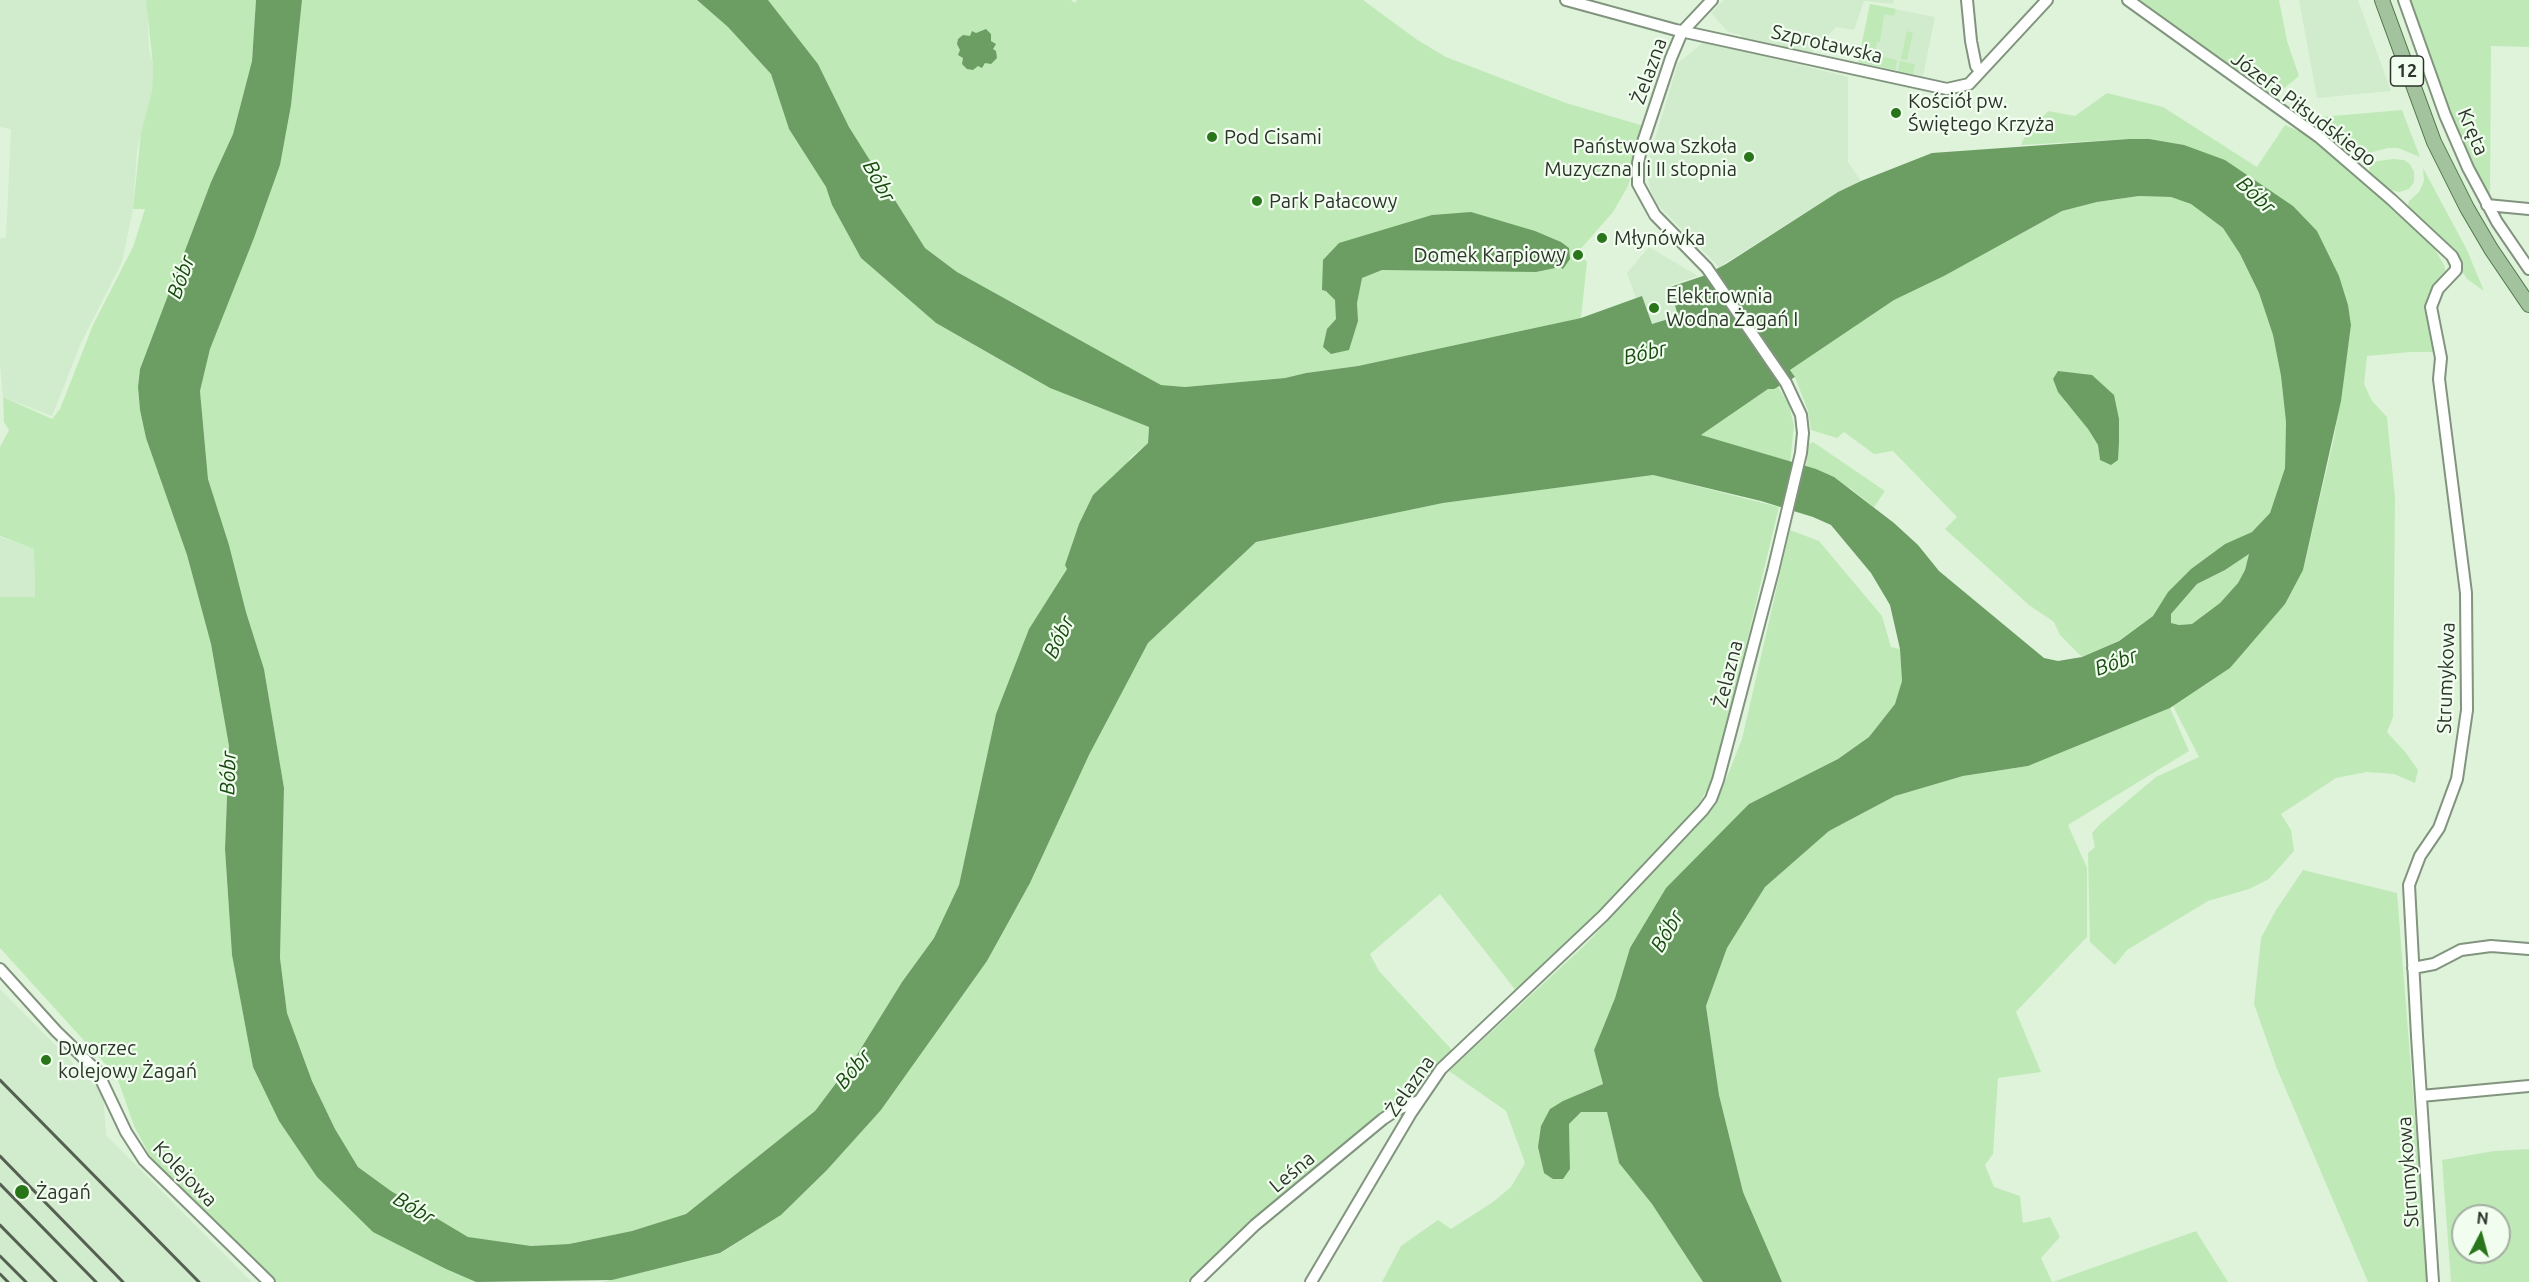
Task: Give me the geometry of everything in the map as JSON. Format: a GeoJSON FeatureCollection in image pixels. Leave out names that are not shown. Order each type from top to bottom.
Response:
{"type":"FeatureCollection","features":[{"type":"Feature","properties":{"kind":"main road","name":"12"},"geometry":{"type":"LineString","coordinates":[[2382,0],[2434,142],[2467,208],[2491,249],[2529,305]]}},
{"type":"Feature","properties":{"kind":"street","name":"Szprotawska"},"geometry":{"type":"LineString","coordinates":[[1566,0],[1682,32],[1844,65],[1936,88],[1960,87],[1969,84],[2047,0]]}},
{"type":"Feature","properties":{"kind":"street","name":"Żelazna"},"geometry":{"type":"LineString","coordinates":[[1311,1282],[1419,1101],[1441,1069],[1603,916],[1711,799],[1727,752],[1801,453],[1803,433],[1801,415],[1786,383],[1707,268],[1655,215],[1638,184],[1638,163],[1642,145],[1671,58],[1682,32],[1712,0]]}},
{"type":"Feature","properties":{"kind":"street"},"geometry":{"type":"LineString","coordinates":[[1967,0],[1971,41],[1976,66],[1980,71]]}},
{"type":"Feature","properties":{"kind":"street","name":"Józefa Piłsudskiego"},"geometry":{"type":"LineString","coordinates":[[2128,0],[2319,137],[2452,256]]}},
{"type":"Feature","properties":{"kind":"street","name":"Kręta"},"geometry":{"type":"LineString","coordinates":[[2404,0],[2445,116],[2487,205],[2529,269]]}},
{"type":"Feature","properties":{"kind":"street"},"geometry":{"type":"LineString","coordinates":[[2487,205],[2529,209]]}},
{"type":"Feature","properties":{"kind":"street","name":"Strumykowa"},"geometry":{"type":"LineString","coordinates":[[2433,1282],[2409,885],[2420,856],[2439,828],[2457,779],[2467,710],[2466,592],[2439,379],[2441,358],[2431,307],[2438,289],[2456,270],[2452,256]]}},
{"type":"Feature","properties":{"kind":"street"},"geometry":{"type":"LineString","coordinates":[[2414,968],[2434,964],[2461,950],[2491,946],[2529,949]]}},
{"type":"Feature","properties":{"kind":"street","name":"Kolejowa"},"geometry":{"type":"LineString","coordinates":[[0,969],[56,1031],[97,1071],[126,1132],[144,1160],[268,1282]]}},
{"type":"Feature","properties":{"kind":"street"},"geometry":{"type":"LineString","coordinates":[[2421,1096],[2529,1086]]}},
{"type":"Feature","properties":{"kind":"street","name":"Leśna"},"geometry":{"type":"LineString","coordinates":[[1196,1282],[1255,1225],[1383,1119],[1398,1109],[1419,1101]]}},
{"type":"Feature","properties":{"kind":"shaded area"},"geometry":{"type":"Polygon","coordinates":[[[0,0],[147,0],[149,49],[153,64],[152,91],[137,150],[133,209],[122,262],[81,343],[52,416],[3,397],[0,365],[0,238],[6,238],[11,129],[0,127],[0,0]]]}},
{"type":"Feature","properties":{"kind":"shaded area"},"geometry":{"type":"Polygon","coordinates":[[[146,0],[256,0],[252,61],[233,134],[211,182],[140,369],[138,387],[146,438],[187,555],[211,644],[229,746],[225,849],[232,955],[253,1067],[279,1121],[317,1177],[446,1269],[476,1282],[273,1282],[161,1169],[149,1154],[134,1126],[117,1077],[0,948],[0,597],[35,597],[34,549],[0,536],[0,447],[9,430],[4,422],[3,397],[52,419],[60,409],[93,325],[133,247],[145,209],[133,209],[141,133],[152,91],[153,65],[146,0]]]}},
{"type":"Feature","properties":{"kind":"shaded area"},"geometry":{"type":"Polygon","coordinates":[[[302,0],[697,0],[728,27],[771,74],[789,129],[826,187],[832,205],[861,258],[936,323],[1050,388],[1149,427],[1148,443],[1130,458],[1057,586],[996,714],[959,885],[934,938],[902,982],[855,1058],[815,1111],[686,1214],[632,1231],[569,1244],[531,1246],[499,1243],[468,1237],[391,1191],[358,1167],[335,1129],[312,1081],[287,1013],[280,958],[284,788],[264,669],[208,479],[200,391],[210,349],[280,165],[302,0]]]}},
{"type":"Feature","properties":{"kind":"shaded area","name":"Park Pałacowy"},"geometry":{"type":"Polygon","coordinates":[[[768,0],[1071,0],[1075,3],[1077,0],[1363,0],[1416,39],[1446,57],[1566,103],[1644,126],[1628,186],[1613,212],[1578,252],[1587,262],[1581,318],[1358,366],[1285,378],[1185,387],[1161,385],[957,272],[925,248],[849,127],[818,64],[768,0]]]}},
{"type":"Feature","properties":{"kind":"shaded area"},"geometry":{"type":"Polygon","coordinates":[[[1724,0],[1894,0],[1893,4],[1864,1],[1854,30],[1836,27],[1811,54],[1741,38],[1741,35],[1728,32],[1711,13],[1724,0]]]}},
{"type":"Feature","properties":{"kind":"shaded area"},"geometry":{"type":"Polygon","coordinates":[[[2136,0],[2279,0],[2287,41],[2299,76],[2275,96],[2136,0]]]}},
{"type":"Feature","properties":{"kind":"shaded area"},"geometry":{"type":"Polygon","coordinates":[[[2299,0],[2358,0],[2391,91],[2317,98],[2299,0]]]}},
{"type":"Feature","properties":{"kind":"shaded area"},"geometry":{"type":"Polygon","coordinates":[[[2408,0],[2529,0],[2529,47],[2491,46],[2490,201],[2455,127],[2408,0]]]}},
{"type":"Feature","properties":{"kind":"shaded area"},"geometry":{"type":"Polygon","coordinates":[[[1870,4],[1935,17],[1923,76],[1858,62],[1870,4]]]}},
{"type":"Feature","properties":{"kind":"shaded area"},"geometry":{"type":"Polygon","coordinates":[[[1870,4],[1896,9],[1894,16],[1884,14],[1880,42],[1877,42],[1874,55],[1897,60],[1895,70],[1858,62],[1870,4]]]}},
{"type":"Feature","properties":{"kind":"shaded area"},"geometry":{"type":"Polygon","coordinates":[[[1907,31],[1913,33],[1907,60],[1901,59],[1907,31]]]}},
{"type":"Feature","properties":{"kind":"shaded area","name":"Państwowa Szkoła Muzyczna I i II stopnia"},"geometry":{"type":"Polygon","coordinates":[[[1705,41],[1848,77],[1848,162],[1861,181],[1838,192],[1719,267],[1657,204],[1650,189],[1647,174],[1651,152],[1678,63],[1705,41]]]}},
{"type":"Feature","properties":{"kind":"shaded area"},"geometry":{"type":"Polygon","coordinates":[[[1900,61],[1915,64],[1913,74],[1898,71],[1900,61]]]}},
{"type":"Feature","properties":{"kind":"shaded area"},"geometry":{"type":"Polygon","coordinates":[[[2107,93],[2163,107],[2257,167],[2285,125],[2312,137],[2433,246],[2444,265],[2447,277],[2428,301],[2436,352],[2367,356],[2364,384],[2372,401],[2387,417],[2395,497],[2393,717],[2387,732],[2418,770],[2415,783],[2394,774],[2367,772],[2336,778],[2281,814],[2291,830],[2294,851],[2269,879],[2249,889],[2208,901],[2127,950],[2115,965],[2090,942],[2088,853],[2095,847],[2092,833],[2156,777],[2199,757],[2173,706],[2230,668],[2303,570],[2334,438],[2351,325],[2339,276],[2254,180],[2225,160],[2129,139],[2021,145],[2024,138],[2048,111],[2075,116],[2107,93]]]}},
{"type":"Feature","properties":{"kind":"shaded area"},"geometry":{"type":"Polygon","coordinates":[[[2402,110],[2420,157],[2398,148],[2369,153],[2345,150],[2325,136],[2321,117],[2402,110]]]}},
{"type":"Feature","properties":{"kind":"shaded area"},"geometry":{"type":"Polygon","coordinates":[[[2404,160],[2410,164],[2414,172],[2414,182],[2409,189],[2399,192],[2390,190],[2370,173],[2371,162],[2404,160]]]}},
{"type":"Feature","properties":{"kind":"shaded area"},"geometry":{"type":"Polygon","coordinates":[[[2423,168],[2467,250],[2484,291],[2467,279],[2462,271],[2462,262],[2458,254],[2410,210],[2409,201],[2419,192],[2424,181],[2423,168]]]}},
{"type":"Feature","properties":{"kind":"shaded area"},"geometry":{"type":"Polygon","coordinates":[[[2140,196],[2171,197],[2191,204],[2223,228],[2240,254],[2259,293],[2273,335],[2281,376],[2286,422],[2285,468],[2270,513],[2252,532],[2225,544],[2191,569],[2168,592],[2153,616],[2118,641],[2082,657],[2060,635],[2054,622],[2029,605],[1945,529],[1957,517],[1893,451],[1874,454],[1844,432],[1837,438],[1811,430],[1808,411],[1790,370],[1894,300],[1944,276],[2062,211],[2097,202],[2140,196]],[[2065,402],[2079,415],[2098,445],[2100,460],[2118,460],[2119,419],[2065,402]]]}},
{"type":"Feature","properties":{"kind":"shaded area","name":"Elektrownia Wodna Żagań I"},"geometry":{"type":"Polygon","coordinates":[[[1649,247],[1698,276],[1670,285],[1679,316],[1651,324],[1642,297],[1636,298],[1627,273],[1649,247]]]}},
{"type":"Feature","properties":{"kind":"shaded area"},"geometry":{"type":"Polygon","coordinates":[[[1778,387],[1789,405],[1794,426],[1790,463],[1701,435],[1768,389],[1778,387]]]}},
{"type":"Feature","properties":{"kind":"shaded area"},"geometry":{"type":"Polygon","coordinates":[[[1813,442],[1885,491],[1874,507],[1851,489],[1816,469],[1806,467],[1809,444],[1813,442]]]}},
{"type":"Feature","properties":{"kind":"shaded area"},"geometry":{"type":"Polygon","coordinates":[[[1653,475],[1779,507],[1726,728],[1709,786],[1697,807],[1667,844],[1600,916],[1517,992],[1440,894],[1370,954],[1379,971],[1452,1050],[1428,1075],[1412,1097],[1390,1107],[1356,1139],[1279,1199],[1187,1282],[602,1282],[721,1253],[781,1215],[827,1170],[881,1110],[987,961],[1030,883],[1089,755],[1148,643],[1256,542],[1443,503],[1653,475]]]}},
{"type":"Feature","properties":{"kind":"shaded area"},"geometry":{"type":"Polygon","coordinates":[[[1790,530],[1819,541],[1882,616],[1891,647],[1900,649],[1902,681],[1896,704],[1869,737],[1838,759],[1749,804],[1630,948],[1615,998],[1594,1050],[1603,1084],[1550,1109],[1542,1162],[1544,1173],[1570,1168],[1569,1124],[1581,1112],[1607,1112],[1619,1163],[1652,1204],[1703,1282],[1382,1282],[1401,1246],[1438,1220],[1451,1229],[1493,1202],[1511,1187],[1525,1163],[1506,1111],[1449,1071],[1586,944],[1711,810],[1742,739],[1790,530]]]}},
{"type":"Feature","properties":{"kind":"shaded area"},"geometry":{"type":"Polygon","coordinates":[[[0,537],[34,549],[35,597],[0,597],[0,537]]]}},
{"type":"Feature","properties":{"kind":"shaded area"},"geometry":{"type":"Polygon","coordinates":[[[2250,553],[2238,583],[2220,603],[2192,624],[2170,623],[2171,614],[2197,584],[2225,570],[2250,553]]]}},
{"type":"Feature","properties":{"kind":"shaded area"},"geometry":{"type":"Polygon","coordinates":[[[2170,708],[2189,751],[2068,825],[2087,868],[2087,937],[2016,1012],[2041,1072],[1998,1078],[1993,1154],[1985,1165],[1994,1187],[2020,1196],[2023,1223],[2050,1217],[2060,1237],[2041,1258],[2052,1282],[1782,1282],[1743,1192],[1719,1095],[1706,1006],[1727,948],[1765,887],[1829,831],[1895,796],[1963,776],[2028,766],[2170,708]]]}},
{"type":"Feature","properties":{"kind":"shaded area"},"geometry":{"type":"Polygon","coordinates":[[[2303,870],[2397,893],[2428,1282],[2368,1282],[2277,1069],[2254,1004],[2261,938],[2276,910],[2303,870]]]}},
{"type":"Feature","properties":{"kind":"shaded area"},"geometry":{"type":"Polygon","coordinates":[[[0,989],[103,1093],[106,1135],[252,1282],[0,1282],[0,989]]]}},
{"type":"Feature","properties":{"kind":"shaded area"},"geometry":{"type":"Polygon","coordinates":[[[2529,1149],[2529,1282],[2451,1282],[2442,1160],[2494,1151],[2529,1149]]]}},
{"type":"Feature","properties":{"kind":"shaded area"},"geometry":{"type":"Polygon","coordinates":[[[2196,1231],[2228,1282],[2053,1282],[2075,1274],[2196,1231]]]}},
{"type":"Feature","properties":{"kind":"water","name":"Bóbr"},"geometry":{"type":"Polygon","coordinates":[[[256,0],[302,0],[291,105],[280,165],[210,349],[200,391],[208,479],[264,669],[284,788],[280,958],[287,1013],[312,1081],[335,1129],[358,1167],[391,1191],[468,1237],[531,1246],[569,1244],[632,1231],[686,1214],[815,1111],[855,1058],[902,982],[934,938],[959,885],[996,714],[1029,629],[1067,569],[1065,565],[1079,524],[1093,495],[1148,443],[1149,427],[1050,388],[936,323],[861,258],[832,205],[826,187],[789,129],[771,74],[728,27],[697,0],[768,0],[818,64],[849,127],[925,248],[957,272],[1161,385],[1185,387],[1285,378],[1358,366],[1581,318],[1642,296],[1652,324],[1678,316],[1670,287],[1703,276],[1726,264],[1838,192],[1932,153],[2149,139],[2184,145],[2225,160],[2293,206],[2317,231],[2339,276],[2348,305],[2351,325],[2341,401],[2303,570],[2285,604],[2230,668],[2170,708],[2028,766],[1963,776],[1895,796],[1829,831],[1765,887],[1727,948],[1706,1006],[1719,1095],[1743,1192],[1782,1282],[1703,1282],[1652,1204],[1619,1163],[1607,1112],[1581,1112],[1569,1124],[1570,1169],[1563,1179],[1553,1179],[1544,1173],[1538,1147],[1541,1126],[1550,1109],[1603,1084],[1594,1050],[1615,998],[1630,948],[1666,888],[1749,804],[1838,759],[1869,737],[1895,704],[1902,681],[1900,649],[1890,605],[1871,573],[1831,525],[1761,501],[1653,475],[1443,503],[1256,542],[1148,643],[1089,755],[1030,883],[987,961],[881,1110],[827,1170],[781,1215],[720,1253],[612,1280],[476,1282],[373,1232],[317,1177],[279,1121],[253,1067],[232,955],[225,849],[229,746],[211,644],[187,555],[146,438],[138,387],[140,369],[211,182],[233,134],[252,61],[256,0]],[[2139,196],[2097,202],[2062,211],[1944,276],[1894,300],[1790,370],[1795,377],[1774,389],[1768,389],[1701,435],[1816,469],[1834,477],[1894,523],[1918,545],[1939,571],[2044,658],[2058,661],[2082,657],[2119,641],[2153,616],[2168,592],[2191,569],[2225,544],[2252,532],[2270,513],[2285,468],[2286,422],[2281,376],[2273,335],[2259,293],[2240,254],[2223,228],[2191,204],[2171,197],[2139,196]],[[2249,554],[2225,570],[2197,584],[2171,614],[2171,623],[2192,624],[2220,603],[2238,583],[2245,570],[2249,554]]]}},
{"type":"Feature","properties":{"kind":"water"},"geometry":{"type":"Polygon","coordinates":[[[986,29],[991,34],[991,41],[996,44],[993,49],[996,51],[997,58],[991,64],[985,63],[982,68],[978,66],[973,70],[967,69],[962,64],[963,58],[958,55],[960,50],[957,44],[958,39],[963,35],[970,36],[972,31],[976,33],[986,29]]]}},
{"type":"Feature","properties":{"kind":"water"},"geometry":{"type":"Polygon","coordinates":[[[1471,212],[1535,231],[1561,242],[1569,248],[1570,259],[1563,269],[1560,267],[1536,272],[1382,270],[1362,278],[1357,303],[1358,321],[1349,350],[1331,354],[1323,347],[1327,329],[1336,319],[1335,300],[1322,290],[1323,260],[1339,243],[1432,215],[1471,212]]]}},
{"type":"Feature","properties":{"kind":"water"},"geometry":{"type":"Polygon","coordinates":[[[2058,371],[2092,375],[2114,395],[2119,419],[2119,443],[2118,460],[2111,465],[2100,460],[2098,445],[2058,392],[2053,379],[2058,371]]]}},
{"type":"Feature","properties":{"kind":"railway"},"geometry":{"type":"LineString","coordinates":[[0,1080],[199,1282]]}},
{"type":"Feature","properties":{"kind":"railway"},"geometry":{"type":"LineString","coordinates":[[0,1156],[123,1282]]}},
{"type":"Feature","properties":{"kind":"railway"},"geometry":{"type":"LineString","coordinates":[[0,1184],[96,1282]]}},
{"type":"Feature","properties":{"kind":"railway"},"geometry":{"type":"LineString","coordinates":[[0,1225],[56,1282]]}},
{"type":"Feature","properties":{"kind":"railway"},"geometry":{"type":"LineString","coordinates":[[0,1256],[26,1282]]}},
{"type":"Feature","properties":{"kind":"railway"},"geometry":{"type":"LineString","coordinates":[[0,1274],[8,1282]]}},
{"type":"Feature","properties":{"kind":"place","name":"Kościół pw. Świętego Krzyża"},"geometry":{"type":"Point","coordinates":[1896,113]}},
{"type":"Feature","properties":{"kind":"place","name":"Pod Cisami"},"geometry":{"type":"Point","coordinates":[1212,137]}},
{"type":"Feature","properties":{"kind":"place","name":"Państwowa Szkoła Muzyczna I i II stopnia"},"geometry":{"type":"Point","coordinates":[1749,157]}},
{"type":"Feature","properties":{"kind":"place","name":"Park Pałacowy"},"geometry":{"type":"Point","coordinates":[1257,201]}},
{"type":"Feature","properties":{"kind":"place","name":"Młynówka"},"geometry":{"type":"Point","coordinates":[1602,238]}},
{"type":"Feature","properties":{"kind":"place","name":"Domek Karpiowy"},"geometry":{"type":"Point","coordinates":[1578,255]}},
{"type":"Feature","properties":{"kind":"place","name":"Elektrownia Wodna Żagań I"},"geometry":{"type":"Point","coordinates":[1654,308]}},
{"type":"Feature","properties":{"kind":"place","name":"Dworzec kolejowy Żagań"},"geometry":{"type":"Point","coordinates":[46,1060]}},
{"type":"Feature","properties":{"kind":"place","name":"Żagań"},"geometry":{"type":"Point","coordinates":[22,1192]}}]}
